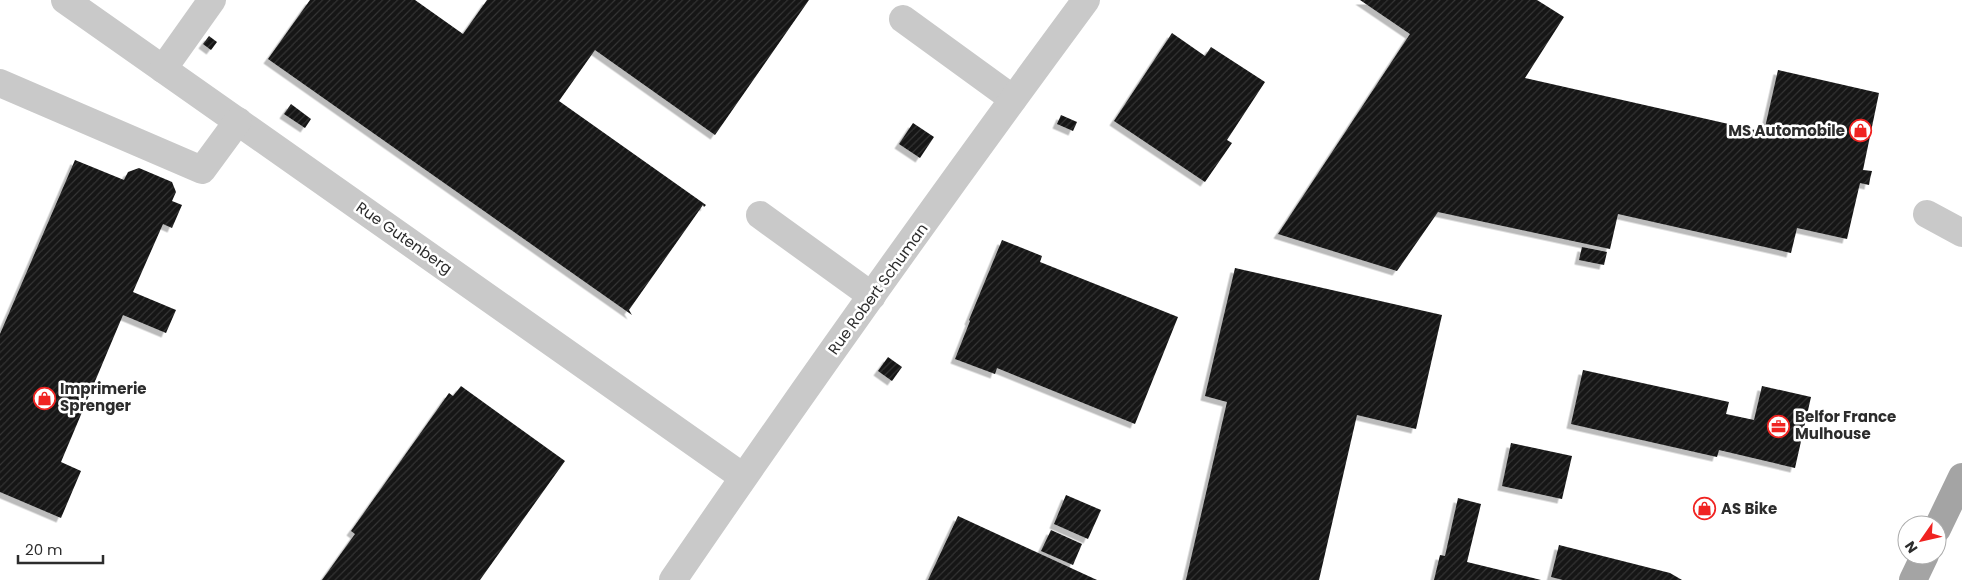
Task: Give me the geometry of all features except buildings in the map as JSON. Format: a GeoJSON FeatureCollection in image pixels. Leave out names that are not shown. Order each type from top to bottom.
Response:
{"type":"FeatureCollection","features":[{"type":"Feature","properties":{"kind":"main road"},"geometry":{"type":"LineString","coordinates":[[1945,515],[1959,492]]}},
{"type":"Feature","properties":{"kind":"main road"},"geometry":{"type":"LineString","coordinates":[[1912,580],[1919,565]]}},
{"type":"Feature","properties":{"kind":"street","name":"Rue Gutenberg"},"geometry":{"type":"LineString","coordinates":[[65,0],[743,477]]}},
{"type":"Feature","properties":{"kind":"street"},"geometry":{"type":"LineString","coordinates":[[163,68],[212,0]]}},
{"type":"Feature","properties":{"kind":"street","name":"Rue Robert Schuman"},"geometry":{"type":"LineString","coordinates":[[673,580],[743,477],[1086,0]]}},
{"type":"Feature","properties":{"kind":"street"},"geometry":{"type":"LineString","coordinates":[[903,19],[1013,99]]}},
{"type":"Feature","properties":{"kind":"street"},"geometry":{"type":"LineString","coordinates":[[0,83],[202,170],[238,121]]}},
{"type":"Feature","properties":{"kind":"street"},"geometry":{"type":"LineString","coordinates":[[760,214],[872,296]]}},
{"type":"Feature","properties":{"kind":"street"},"geometry":{"type":"LineString","coordinates":[[1927,214],[1962,233]]}},
{"type":"Feature","properties":{"kind":"place","name":"MS Automobile"},"geometry":{"type":"Point","coordinates":[1861,131]}},
{"type":"Feature","properties":{"kind":"place","name":"Imprimerie Sprenger"},"geometry":{"type":"Point","coordinates":[44,398]}},
{"type":"Feature","properties":{"kind":"place","name":"Belfor France Mulhouse"},"geometry":{"type":"Point","coordinates":[1779,426]}},
{"type":"Feature","properties":{"kind":"place","name":"AS Bike"},"geometry":{"type":"Point","coordinates":[1705,509]}}]}
